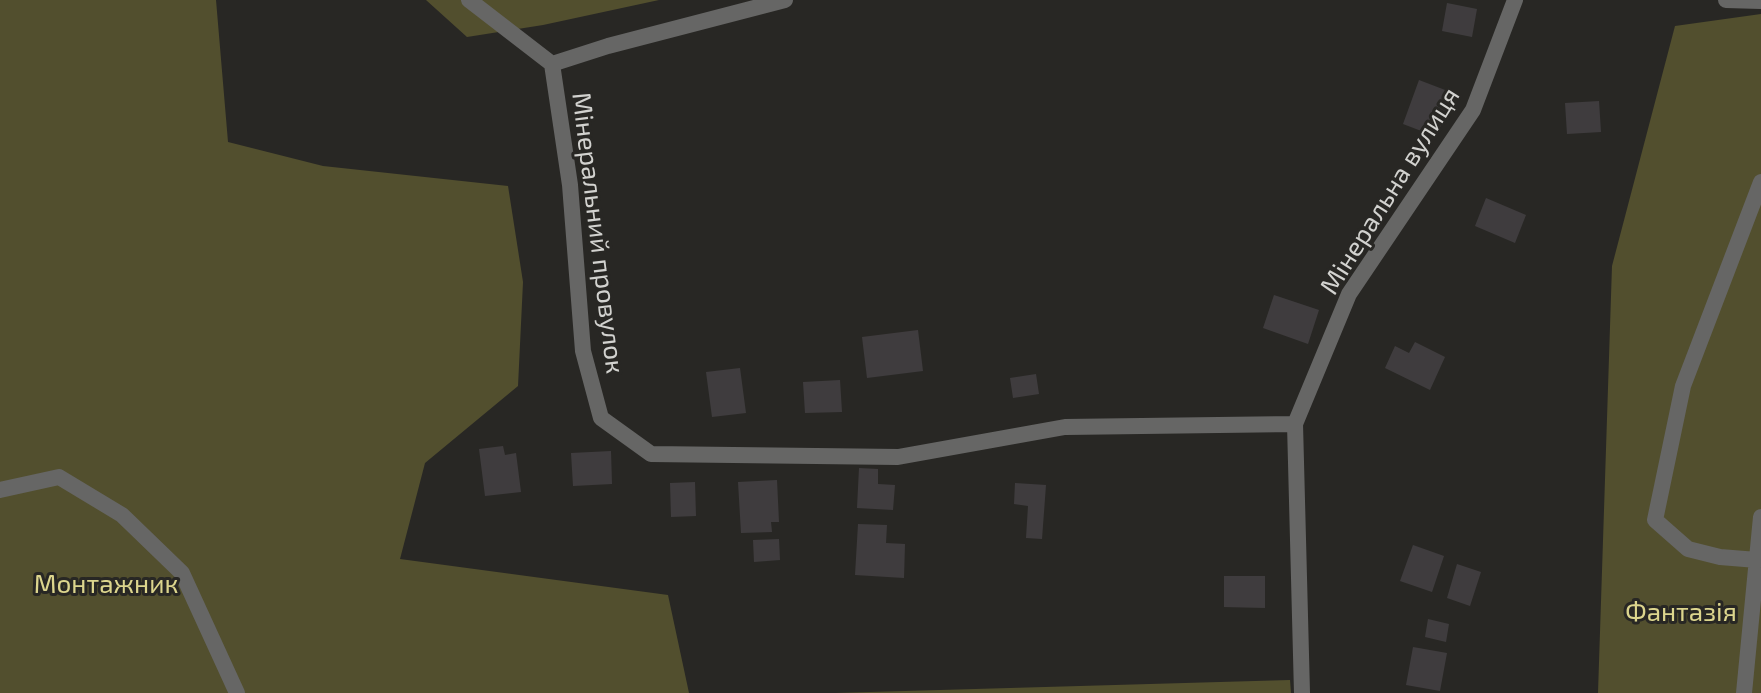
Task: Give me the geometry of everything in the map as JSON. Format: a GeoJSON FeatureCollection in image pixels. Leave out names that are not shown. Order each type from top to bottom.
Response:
{"type":"FeatureCollection","features":[{"type":"Feature","properties":{"kind":"street","name":"Мінеральний провулок"},"geometry":{"type":"LineString","coordinates":[[469,0],[552,64],[570,185],[583,351],[601,418],[651,454],[898,457],[1065,427],[1295,424]]}},
{"type":"Feature","properties":{"kind":"street","name":"Мінеральний провулок"},"geometry":{"type":"LineString","coordinates":[[552,64],[608,46],[785,0]]}},
{"type":"Feature","properties":{"kind":"street","name":"Мінеральна вулиця"},"geometry":{"type":"LineString","coordinates":[[1302,693],[1295,424],[1349,294],[1473,110],[1515,0]]}},
{"type":"Feature","properties":{"kind":"street"},"geometry":{"type":"LineString","coordinates":[[1726,0],[1761,1]]}},
{"type":"Feature","properties":{"kind":"street"},"geometry":{"type":"LineString","coordinates":[[1757,560],[1720,557],[1688,549],[1655,520],[1683,386],[1761,182]]}},
{"type":"Feature","properties":{"kind":"street"},"geometry":{"type":"LineString","coordinates":[[0,490],[59,477],[122,515],[182,573],[237,693]]}},
{"type":"Feature","properties":{"kind":"street"},"geometry":{"type":"LineString","coordinates":[[1744,693],[1761,517]]}},
{"type":"Feature","properties":{"kind":"green space","name":"Монтажник"},"geometry":{"type":"Polygon","coordinates":[[[0,0],[216,0],[228,142],[323,166],[508,186],[523,282],[518,386],[425,463],[400,559],[668,595],[689,693],[0,693],[0,0]]]}},
{"type":"Feature","properties":{"kind":"green space"},"geometry":{"type":"Polygon","coordinates":[[[426,0],[659,0],[543,25],[467,37],[426,0]]]}},
{"type":"Feature","properties":{"kind":"green space","name":"Фантазія"},"geometry":{"type":"Polygon","coordinates":[[[1761,14],[1761,693],[1598,693],[1612,266],[1675,26],[1761,14]]]}},
{"type":"Feature","properties":{"kind":"green space"},"geometry":{"type":"Polygon","coordinates":[[[1290,680],[1291,693],[835,693],[1290,680]]]}},
{"type":"Feature","properties":{"kind":"building"},"geometry":{"type":"Polygon","coordinates":[[[1447,3],[1477,9],[1472,37],[1442,31],[1447,3]]]}},
{"type":"Feature","properties":{"kind":"building"},"geometry":{"type":"Polygon","coordinates":[[[1419,80],[1453,93],[1437,137],[1403,124],[1419,80]]]}},
{"type":"Feature","properties":{"kind":"building"},"geometry":{"type":"Polygon","coordinates":[[[1599,101],[1601,132],[1567,134],[1565,103],[1599,101]]]}},
{"type":"Feature","properties":{"kind":"building"},"geometry":{"type":"Polygon","coordinates":[[[1486,198],[1526,215],[1515,243],[1475,226],[1486,198]]]}},
{"type":"Feature","properties":{"kind":"building"},"geometry":{"type":"Polygon","coordinates":[[[1274,295],[1319,310],[1308,344],[1263,328],[1274,295]]]}},
{"type":"Feature","properties":{"kind":"building"},"geometry":{"type":"Polygon","coordinates":[[[918,330],[923,371],[867,378],[862,337],[918,330]]]}},
{"type":"Feature","properties":{"kind":"building"},"geometry":{"type":"Polygon","coordinates":[[[1415,342],[1445,357],[1430,390],[1385,368],[1395,346],[1409,353],[1415,342]]]}},
{"type":"Feature","properties":{"kind":"building"},"geometry":{"type":"Polygon","coordinates":[[[740,368],[746,413],[712,417],[706,372],[740,368]]]}},
{"type":"Feature","properties":{"kind":"building"},"geometry":{"type":"Polygon","coordinates":[[[1036,374],[1039,394],[1013,398],[1010,378],[1036,374]]]}},
{"type":"Feature","properties":{"kind":"building"},"geometry":{"type":"Polygon","coordinates":[[[840,380],[842,412],[805,413],[803,382],[840,380]]]}},
{"type":"Feature","properties":{"kind":"building"},"geometry":{"type":"Polygon","coordinates":[[[503,446],[505,455],[516,453],[521,492],[485,496],[479,449],[503,446]]]}},
{"type":"Feature","properties":{"kind":"building"},"geometry":{"type":"Polygon","coordinates":[[[611,451],[612,484],[573,486],[571,453],[611,451]]]}},
{"type":"Feature","properties":{"kind":"building"},"geometry":{"type":"Polygon","coordinates":[[[859,468],[878,469],[878,484],[895,485],[893,510],[857,508],[859,468]]]}},
{"type":"Feature","properties":{"kind":"building"},"geometry":{"type":"Polygon","coordinates":[[[777,480],[779,522],[771,522],[772,532],[741,533],[738,482],[777,480]]]}},
{"type":"Feature","properties":{"kind":"building"},"geometry":{"type":"Polygon","coordinates":[[[695,482],[696,516],[671,517],[670,483],[695,482]]]}},
{"type":"Feature","properties":{"kind":"building"},"geometry":{"type":"Polygon","coordinates":[[[1015,483],[1046,485],[1042,539],[1026,538],[1028,506],[1014,504],[1015,483]]]}},
{"type":"Feature","properties":{"kind":"building"},"geometry":{"type":"Polygon","coordinates":[[[858,524],[887,525],[886,543],[905,544],[904,578],[855,575],[858,524]]]}},
{"type":"Feature","properties":{"kind":"building"},"geometry":{"type":"Polygon","coordinates":[[[779,539],[780,560],[754,562],[753,540],[779,539]]]}},
{"type":"Feature","properties":{"kind":"building"},"geometry":{"type":"Polygon","coordinates":[[[1413,545],[1444,556],[1432,592],[1400,581],[1413,545]]]}},
{"type":"Feature","properties":{"kind":"building"},"geometry":{"type":"Polygon","coordinates":[[[1457,564],[1481,572],[1470,606],[1447,598],[1457,564]]]}},
{"type":"Feature","properties":{"kind":"building"},"geometry":{"type":"Polygon","coordinates":[[[1224,576],[1265,576],[1265,608],[1224,607],[1224,576]]]}},
{"type":"Feature","properties":{"kind":"building"},"geometry":{"type":"Polygon","coordinates":[[[1428,619],[1449,624],[1446,642],[1425,637],[1428,619]]]}},
{"type":"Feature","properties":{"kind":"building"},"geometry":{"type":"Polygon","coordinates":[[[1413,647],[1447,653],[1440,691],[1406,685],[1413,647]]]}}]}
